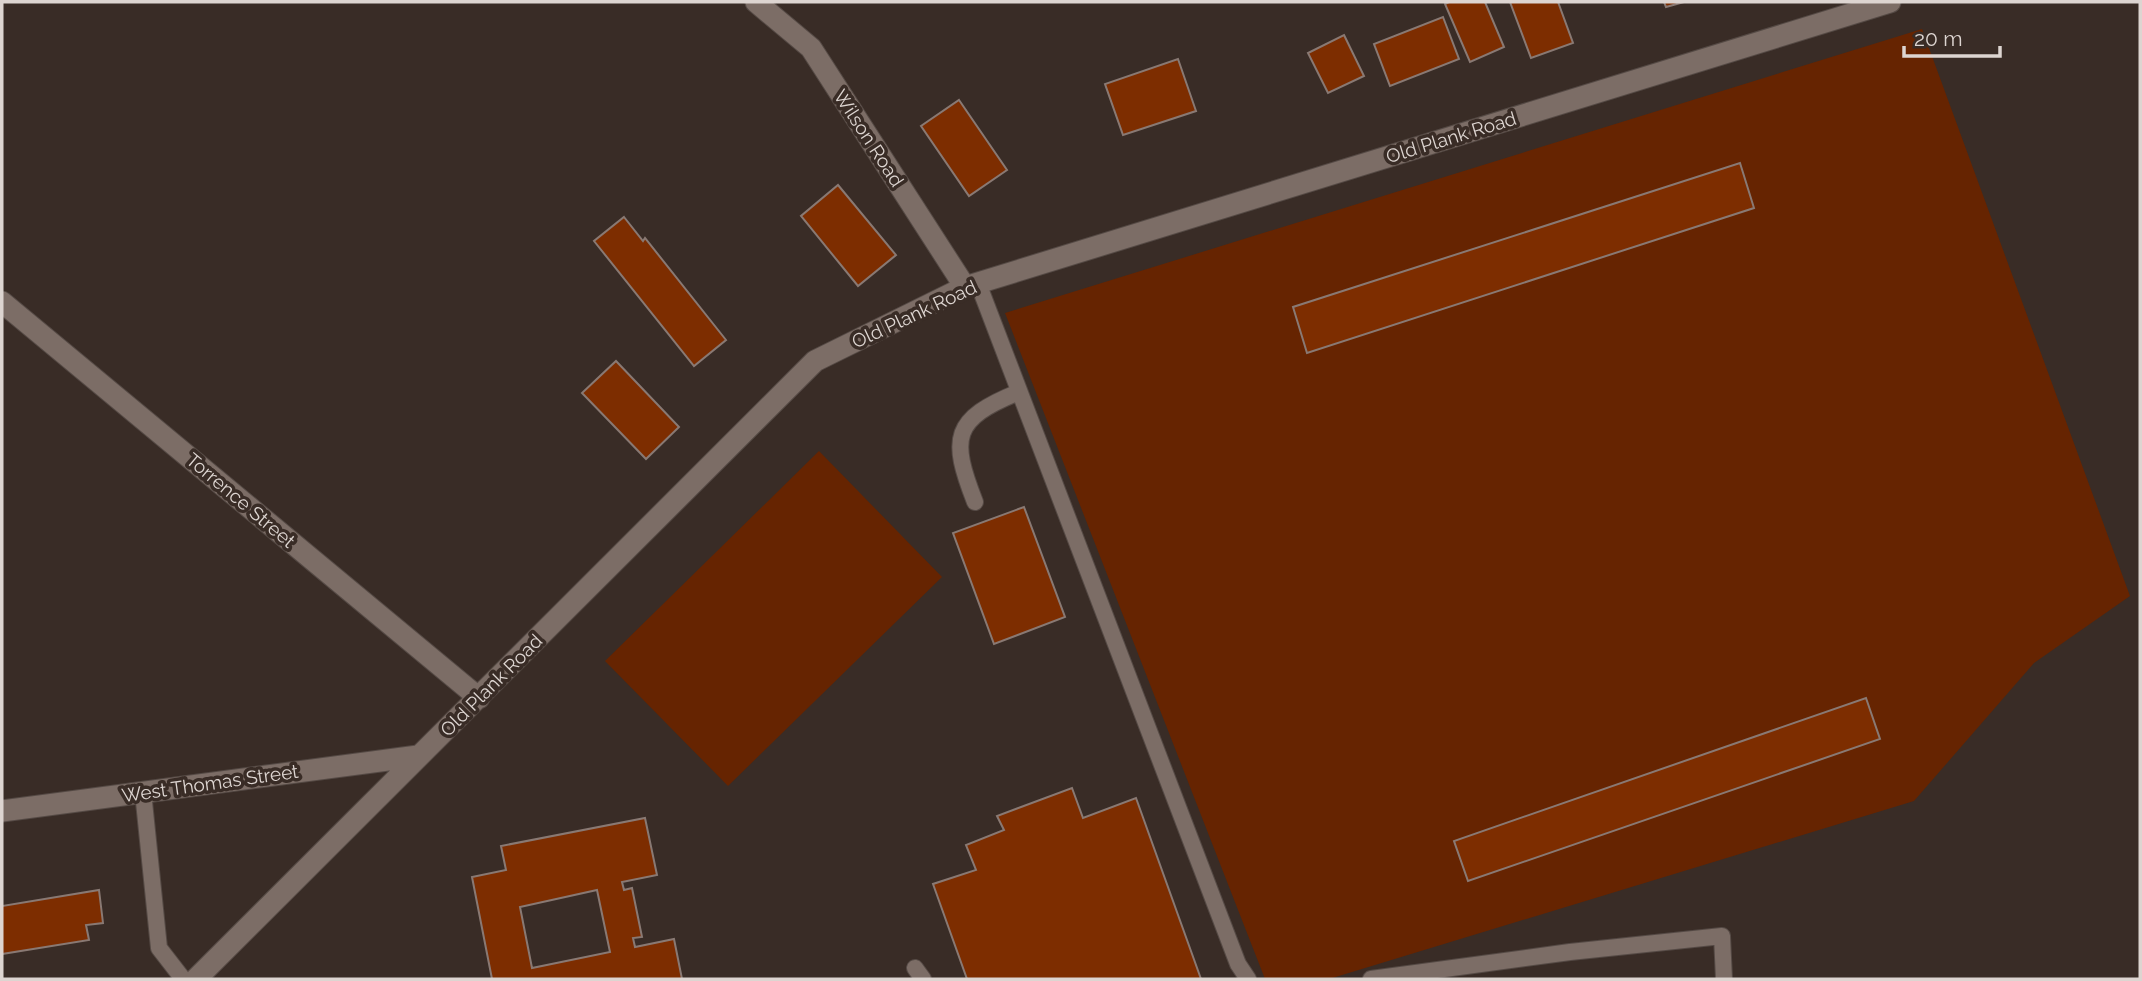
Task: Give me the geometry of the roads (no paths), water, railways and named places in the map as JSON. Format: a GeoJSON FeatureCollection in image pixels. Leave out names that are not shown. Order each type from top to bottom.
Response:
{"type":"FeatureCollection","features":[{"type":"Feature","properties":{"kind":"street","name":"Wilson Road"},"geometry":{"type":"LineString","coordinates":[[756,2],[811,48],[972,285]]}},
{"type":"Feature","properties":{"kind":"street","name":"Old Plank Road"},"geometry":{"type":"LineString","coordinates":[[196,979],[815,361],[972,285],[1890,2]]}},
{"type":"Feature","properties":{"kind":"street","name":"Torrence Street"},"geometry":{"type":"LineString","coordinates":[[2,302],[479,698]]}},
{"type":"Feature","properties":{"kind":"street","name":"West Thomas Street"},"geometry":{"type":"LineString","coordinates":[[2,811],[418,756]]}},
{"type":"Feature","properties":{"kind":"lane"},"geometry":{"type":"LineString","coordinates":[[972,285],[1019,392],[1238,964],[1248,979]]}},
{"type":"Feature","properties":{"kind":"lane"},"geometry":{"type":"LineString","coordinates":[[975,502],[958,457],[966,423],[988,404],[1019,392]]}},
{"type":"Feature","properties":{"kind":"lane"},"geometry":{"type":"LineString","coordinates":[[143,792],[159,948],[183,979]]}},
{"type":"Feature","properties":{"kind":"lane"},"geometry":{"type":"LineString","coordinates":[[1371,979],[1557,954],[1722,936],[1724,979]]}}]}
